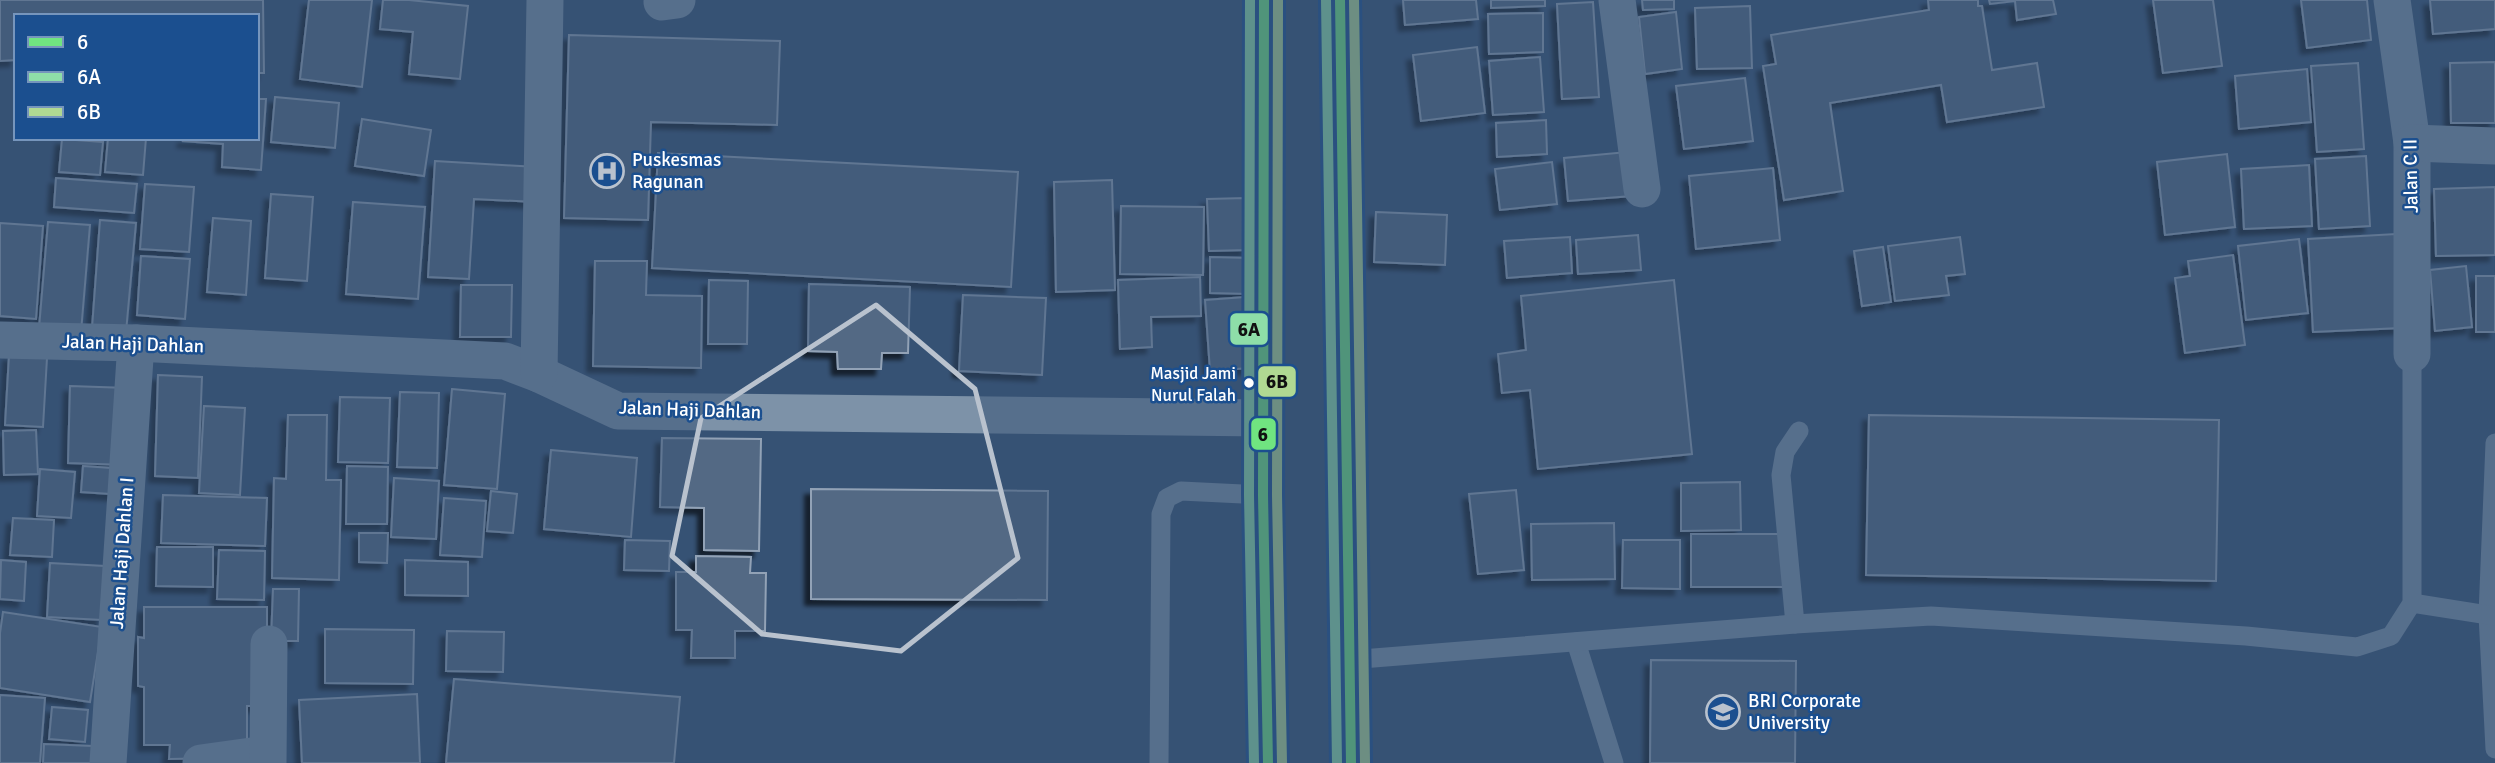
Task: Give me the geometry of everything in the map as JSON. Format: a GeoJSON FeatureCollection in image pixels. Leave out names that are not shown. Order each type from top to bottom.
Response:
{"type":"FeatureCollection","features":[{"type":"Feature","properties":{"kind":"main road"},"geometry":{"type":"LineString","coordinates":[[1264,0],[1263,495],[1268,763]]}},
{"type":"Feature","properties":{"kind":"main road"},"geometry":{"type":"LineString","coordinates":[[1340,0],[1351,763]]}},
{"type":"Feature","properties":{"kind":"street"},"geometry":{"type":"LineString","coordinates":[[539,373],[545,0]]}},
{"type":"Feature","properties":{"kind":"street"},"geometry":{"type":"LineString","coordinates":[[1617,0],[1642,189]]}},
{"type":"Feature","properties":{"kind":"street","name":"Jalan C II"},"geometry":{"type":"LineString","coordinates":[[2392,0],[2412,143],[2412,354]]}},
{"type":"Feature","properties":{"kind":"street"},"geometry":{"type":"LineString","coordinates":[[2412,143],[2495,146]]}},
{"type":"Feature","properties":{"kind":"street","name":"Jalan Haji Dahlan"},"geometry":{"type":"LineString","coordinates":[[0,340],[136,343],[505,361],[539,373],[618,411],[1264,418]]}},
{"type":"Feature","properties":{"kind":"street","name":"Jalan Haji Dahlan I"},"geometry":{"type":"LineString","coordinates":[[107,763],[136,343]]}},
{"type":"Feature","properties":{"kind":"street"},"geometry":{"type":"LineString","coordinates":[[201,763],[268,758],[269,644]]}},
{"type":"Feature","properties":{"kind":"lane"},"geometry":{"type":"LineString","coordinates":[[1349,660],[1795,624],[1931,616],[2246,636],[2357,647],[2391,636],[2412,603],[2412,354]]}},
{"type":"Feature","properties":{"kind":"lane"},"geometry":{"type":"LineString","coordinates":[[1795,624],[1781,475],[1785,452],[1799,431]]}},
{"type":"Feature","properties":{"kind":"lane"},"geometry":{"type":"LineString","coordinates":[[2495,443],[2492,615],[2495,749]]}},
{"type":"Feature","properties":{"kind":"lane"},"geometry":{"type":"LineString","coordinates":[[1159,763],[1161,514],[1167,498],[1181,491],[1263,495]]}},
{"type":"Feature","properties":{"kind":"lane"},"geometry":{"type":"LineString","coordinates":[[2412,603],[2492,615]]}},
{"type":"Feature","properties":{"kind":"lane"},"geometry":{"type":"LineString","coordinates":[[1576,642],[1614,763]]}},
{"type":"Feature","properties":{"kind":"highlighted area"},"geometry":{"type":"Polygon","coordinates":[[[876,305],[975,389],[1018,558],[901,651],[762,634],[672,556],[701,418],[876,305]]]}},
{"type":"Feature","properties":{"kind":"building"},"geometry":{"type":"Polygon","coordinates":[[[0,0],[263,0],[264,73],[259,73],[259,14],[14,14],[14,60],[0,61],[0,0]]]}},
{"type":"Feature","properties":{"kind":"building"},"geometry":{"type":"Polygon","coordinates":[[[309,0],[372,0],[362,87],[300,79],[309,0]]]}},
{"type":"Feature","properties":{"kind":"building"},"geometry":{"type":"Polygon","coordinates":[[[383,0],[468,6],[460,79],[409,74],[413,32],[380,29],[383,0]]]}},
{"type":"Feature","properties":{"kind":"building"},"geometry":{"type":"Polygon","coordinates":[[[1403,0],[1476,0],[1478,19],[1405,25],[1403,0]]]}},
{"type":"Feature","properties":{"kind":"building"},"geometry":{"type":"Polygon","coordinates":[[[1491,0],[1545,0],[1545,6],[1491,8],[1491,0]]]}},
{"type":"Feature","properties":{"kind":"building"},"geometry":{"type":"Polygon","coordinates":[[[1642,0],[1674,0],[1674,9],[1643,10],[1642,0]]]}},
{"type":"Feature","properties":{"kind":"building"},"geometry":{"type":"Polygon","coordinates":[[[1928,0],[1978,0],[1978,6],[1982,6],[1992,70],[2037,63],[2044,107],[1947,122],[1941,85],[1830,103],[1843,191],[1784,200],[1763,66],[1776,64],[1771,35],[1929,10],[1928,0]]]}},
{"type":"Feature","properties":{"kind":"building"},"geometry":{"type":"Polygon","coordinates":[[[1989,0],[2053,0],[2056,14],[2017,20],[2015,1],[1990,4],[1989,0]]]}},
{"type":"Feature","properties":{"kind":"building"},"geometry":{"type":"Polygon","coordinates":[[[2153,0],[2213,0],[2222,66],[2163,73],[2153,0]]]}},
{"type":"Feature","properties":{"kind":"building"},"geometry":{"type":"Polygon","coordinates":[[[2301,0],[2367,0],[2371,40],[2307,48],[2301,0]]]}},
{"type":"Feature","properties":{"kind":"building"},"geometry":{"type":"Polygon","coordinates":[[[2430,0],[2495,0],[2495,29],[2433,34],[2430,0]]]}},
{"type":"Feature","properties":{"kind":"building"},"geometry":{"type":"Polygon","coordinates":[[[1593,2],[1599,97],[1562,99],[1557,4],[1593,2]]]}},
{"type":"Feature","properties":{"kind":"building"},"geometry":{"type":"Polygon","coordinates":[[[1750,6],[1752,68],[1697,69],[1695,8],[1750,6]]]}},
{"type":"Feature","properties":{"kind":"building"},"geometry":{"type":"Polygon","coordinates":[[[1676,12],[1682,69],[1645,74],[1639,17],[1676,12]]]}},
{"type":"Feature","properties":{"kind":"building"},"geometry":{"type":"Polygon","coordinates":[[[1543,13],[1543,52],[1489,54],[1488,14],[1543,13]]]}},
{"type":"Feature","properties":{"kind":"building","name":"Puskesmas Ragunan"},"geometry":{"type":"Polygon","coordinates":[[[569,35],[780,41],[777,125],[651,122],[648,220],[564,218],[569,35]]]}},
{"type":"Feature","properties":{"kind":"building"},"geometry":{"type":"Polygon","coordinates":[[[1477,47],[1485,113],[1421,121],[1413,55],[1477,47]]]}},
{"type":"Feature","properties":{"kind":"building"},"geometry":{"type":"Polygon","coordinates":[[[1540,57],[1544,112],[1493,115],[1489,61],[1540,57]]]}},
{"type":"Feature","properties":{"kind":"building"},"geometry":{"type":"Polygon","coordinates":[[[2495,62],[2495,123],[2451,123],[2450,63],[2495,62]]]}},
{"type":"Feature","properties":{"kind":"building"},"geometry":{"type":"Polygon","coordinates":[[[2358,63],[2364,149],[2317,152],[2311,66],[2358,63]]]}},
{"type":"Feature","properties":{"kind":"building"},"geometry":{"type":"Polygon","coordinates":[[[2307,69],[2311,122],[2239,129],[2235,76],[2307,69]]]}},
{"type":"Feature","properties":{"kind":"building"},"geometry":{"type":"Polygon","coordinates":[[[1745,78],[1753,141],[1684,149],[1676,86],[1745,78]]]}},
{"type":"Feature","properties":{"kind":"building"},"geometry":{"type":"Polygon","coordinates":[[[275,97],[339,103],[335,148],[271,142],[275,97]]]}},
{"type":"Feature","properties":{"kind":"building"},"geometry":{"type":"Polygon","coordinates":[[[259,99],[266,99],[261,170],[222,167],[223,144],[183,141],[259,140],[259,99]]]}},
{"type":"Feature","properties":{"kind":"building"},"geometry":{"type":"Polygon","coordinates":[[[362,119],[431,130],[424,176],[355,166],[362,119]]]}},
{"type":"Feature","properties":{"kind":"building"},"geometry":{"type":"Polygon","coordinates":[[[1546,120],[1547,154],[1497,157],[1496,123],[1546,120]]]}},
{"type":"Feature","properties":{"kind":"building"},"geometry":{"type":"Polygon","coordinates":[[[62,140],[103,142],[100,175],[59,172],[62,140]]]}},
{"type":"Feature","properties":{"kind":"building"},"geometry":{"type":"Polygon","coordinates":[[[108,140],[146,140],[143,175],[105,172],[108,140]]]}},
{"type":"Feature","properties":{"kind":"building"},"geometry":{"type":"Polygon","coordinates":[[[1627,152],[1632,196],[1568,201],[1564,158],[1627,152]]]}},
{"type":"Feature","properties":{"kind":"building"},"geometry":{"type":"Polygon","coordinates":[[[658,153],[1018,172],[1011,287],[652,268],[658,153]]]}},
{"type":"Feature","properties":{"kind":"building"},"geometry":{"type":"Polygon","coordinates":[[[2227,154],[2235,227],[2165,235],[2157,162],[2227,154]]]}},
{"type":"Feature","properties":{"kind":"building"},"geometry":{"type":"Polygon","coordinates":[[[2366,156],[2370,226],[2319,229],[2315,159],[2366,156]]]}},
{"type":"Feature","properties":{"kind":"building"},"geometry":{"type":"Polygon","coordinates":[[[435,161],[537,167],[535,202],[474,199],[469,279],[428,277],[435,161]]]}},
{"type":"Feature","properties":{"kind":"building"},"geometry":{"type":"Polygon","coordinates":[[[1552,162],[1557,204],[1500,210],[1495,169],[1552,162]]]}},
{"type":"Feature","properties":{"kind":"building"},"geometry":{"type":"Polygon","coordinates":[[[2309,165],[2312,226],[2244,229],[2241,169],[2309,165]]]}},
{"type":"Feature","properties":{"kind":"building"},"geometry":{"type":"Polygon","coordinates":[[[1773,168],[1780,240],[1696,249],[1689,176],[1773,168]]]}},
{"type":"Feature","properties":{"kind":"building"},"geometry":{"type":"Polygon","coordinates":[[[56,178],[137,184],[134,213],[54,207],[56,178]]]}},
{"type":"Feature","properties":{"kind":"building"},"geometry":{"type":"Polygon","coordinates":[[[1112,180],[1115,290],[1056,292],[1054,182],[1112,180]]]}},
{"type":"Feature","properties":{"kind":"building"},"geometry":{"type":"Polygon","coordinates":[[[145,184],[194,187],[189,252],[140,249],[145,184]]]}},
{"type":"Feature","properties":{"kind":"building"},"geometry":{"type":"Polygon","coordinates":[[[2495,187],[2495,255],[2436,256],[2434,189],[2495,187]]]}},
{"type":"Feature","properties":{"kind":"building"},"geometry":{"type":"Polygon","coordinates":[[[271,194],[313,197],[307,281],[265,278],[271,194]]]}},
{"type":"Feature","properties":{"kind":"building"},"geometry":{"type":"Polygon","coordinates":[[[1246,198],[1247,250],[1209,251],[1207,199],[1246,198]]]}},
{"type":"Feature","properties":{"kind":"building"},"geometry":{"type":"Polygon","coordinates":[[[353,202],[425,207],[418,299],[346,294],[353,202]]]}},
{"type":"Feature","properties":{"kind":"building"},"geometry":{"type":"Polygon","coordinates":[[[1121,206],[1204,207],[1203,275],[1120,274],[1121,206]]]}},
{"type":"Feature","properties":{"kind":"building"},"geometry":{"type":"Polygon","coordinates":[[[1376,212],[1447,215],[1445,265],[1374,262],[1376,212]]]}},
{"type":"Feature","properties":{"kind":"building"},"geometry":{"type":"Polygon","coordinates":[[[213,218],[251,221],[246,295],[207,292],[213,218]]]}},
{"type":"Feature","properties":{"kind":"building"},"geometry":{"type":"Polygon","coordinates":[[[100,220],[136,223],[126,332],[92,328],[100,220]]]}},
{"type":"Feature","properties":{"kind":"building"},"geometry":{"type":"Polygon","coordinates":[[[48,222],[90,225],[81,332],[39,328],[48,222]]]}},
{"type":"Feature","properties":{"kind":"building"},"geometry":{"type":"Polygon","coordinates":[[[0,223],[43,226],[36,319],[0,316],[0,223]]]}},
{"type":"Feature","properties":{"kind":"building"},"geometry":{"type":"Polygon","coordinates":[[[2396,234],[2401,328],[2313,332],[2308,239],[2396,234]]]}},
{"type":"Feature","properties":{"kind":"building"},"geometry":{"type":"Polygon","coordinates":[[[1638,235],[1641,270],[1578,274],[1576,240],[1638,235]]]}},
{"type":"Feature","properties":{"kind":"building"},"geometry":{"type":"Polygon","coordinates":[[[1570,237],[1572,273],[1507,278],[1504,241],[1570,237]]]}},
{"type":"Feature","properties":{"kind":"building"},"geometry":{"type":"Polygon","coordinates":[[[1960,237],[1965,274],[1946,276],[1949,295],[1895,301],[1888,246],[1960,237]]]}},
{"type":"Feature","properties":{"kind":"building"},"geometry":{"type":"Polygon","coordinates":[[[2299,239],[2308,313],[2246,320],[2238,246],[2299,239]]]}},
{"type":"Feature","properties":{"kind":"building"},"geometry":{"type":"Polygon","coordinates":[[[1883,247],[1891,302],[1862,306],[1854,251],[1883,247]]]}},
{"type":"Feature","properties":{"kind":"building"},"geometry":{"type":"Polygon","coordinates":[[[2233,255],[2245,345],[2185,353],[2175,278],[2190,276],[2188,261],[2233,255]]]}},
{"type":"Feature","properties":{"kind":"building"},"geometry":{"type":"Polygon","coordinates":[[[141,256],[190,259],[185,319],[137,315],[141,256]]]}},
{"type":"Feature","properties":{"kind":"building"},"geometry":{"type":"Polygon","coordinates":[[[1210,257],[1251,258],[1250,294],[1210,293],[1210,257]]]}},
{"type":"Feature","properties":{"kind":"building"},"geometry":{"type":"Polygon","coordinates":[[[595,261],[647,261],[646,295],[702,296],[701,368],[593,366],[595,261]]]}},
{"type":"Feature","properties":{"kind":"building"},"geometry":{"type":"Polygon","coordinates":[[[2466,266],[2472,327],[2435,331],[2430,270],[2466,266]]]}},
{"type":"Feature","properties":{"kind":"building"},"geometry":{"type":"Polygon","coordinates":[[[2476,276],[2495,276],[2495,332],[2476,332],[2476,276]]]}},
{"type":"Feature","properties":{"kind":"building"},"geometry":{"type":"Polygon","coordinates":[[[1200,277],[1201,316],[1151,317],[1152,347],[1120,349],[1118,280],[1200,277]]]}},
{"type":"Feature","properties":{"kind":"building"},"geometry":{"type":"Polygon","coordinates":[[[709,280],[748,281],[747,344],[708,344],[709,280]]]}},
{"type":"Feature","properties":{"kind":"building"},"geometry":{"type":"Polygon","coordinates":[[[1674,280],[1692,454],[1538,469],[1530,390],[1502,393],[1498,354],[1526,350],[1521,296],[1674,280]]]}},
{"type":"Feature","properties":{"kind":"building"},"geometry":{"type":"Polygon","coordinates":[[[809,284],[910,287],[908,353],[882,353],[881,369],[838,369],[837,352],[808,351],[809,284]]]}},
{"type":"Feature","properties":{"kind":"building"},"geometry":{"type":"Polygon","coordinates":[[[461,285],[512,285],[511,337],[460,337],[461,285]]]}},
{"type":"Feature","properties":{"kind":"building"},"geometry":{"type":"Polygon","coordinates":[[[963,295],[1046,298],[1042,375],[959,371],[963,295]]]}},
{"type":"Feature","properties":{"kind":"building"},"geometry":{"type":"Polygon","coordinates":[[[1245,297],[1249,368],[1210,371],[1205,300],[1245,297]]]}},
{"type":"Feature","properties":{"kind":"building"},"geometry":{"type":"Polygon","coordinates":[[[9,355],[47,358],[43,427],[5,425],[9,355]]]}},
{"type":"Feature","properties":{"kind":"building"},"geometry":{"type":"Polygon","coordinates":[[[158,375],[202,377],[198,478],[155,476],[158,375]]]}},
{"type":"Feature","properties":{"kind":"building"},"geometry":{"type":"Polygon","coordinates":[[[70,386],[128,388],[126,465],[68,463],[70,386]]]}},
{"type":"Feature","properties":{"kind":"building"},"geometry":{"type":"Polygon","coordinates":[[[452,389],[505,394],[497,489],[444,485],[452,389]]]}},
{"type":"Feature","properties":{"kind":"building"},"geometry":{"type":"Polygon","coordinates":[[[400,392],[439,393],[437,468],[397,467],[400,392]]]}},
{"type":"Feature","properties":{"kind":"building"},"geometry":{"type":"Polygon","coordinates":[[[340,397],[390,398],[388,463],[338,462],[340,397]]]}},
{"type":"Feature","properties":{"kind":"building"},"geometry":{"type":"Polygon","coordinates":[[[204,406],[245,408],[240,495],[199,493],[204,406]]]}},
{"type":"Feature","properties":{"kind":"building"},"geometry":{"type":"Polygon","coordinates":[[[288,415],[327,415],[326,480],[341,480],[339,580],[272,578],[274,478],[286,479],[288,415]]]}},
{"type":"Feature","properties":{"kind":"building"},"geometry":{"type":"Polygon","coordinates":[[[1869,415],[2219,420],[2216,581],[1866,575],[1869,415]]]}},
{"type":"Feature","properties":{"kind":"building"},"geometry":{"type":"Polygon","coordinates":[[[36,430],[38,474],[4,475],[3,431],[36,430]]]}},
{"type":"Feature","properties":{"kind":"building"},"geometry":{"type":"Polygon","coordinates":[[[662,438],[761,439],[759,551],[704,550],[704,508],[660,507],[662,438]]]}},
{"type":"Feature","properties":{"kind":"building"},"geometry":{"type":"Polygon","coordinates":[[[551,450],[637,458],[631,537],[544,529],[551,450]]]}},
{"type":"Feature","properties":{"kind":"building"},"geometry":{"type":"Polygon","coordinates":[[[83,466],[126,469],[125,495],[81,492],[83,466]]]}},
{"type":"Feature","properties":{"kind":"building"},"geometry":{"type":"Polygon","coordinates":[[[347,466],[388,467],[387,524],[346,524],[347,466]]]}},
{"type":"Feature","properties":{"kind":"building"},"geometry":{"type":"Polygon","coordinates":[[[40,469],[75,472],[71,518],[37,516],[40,469]]]}},
{"type":"Feature","properties":{"kind":"building"},"geometry":{"type":"Polygon","coordinates":[[[394,478],[439,481],[436,539],[391,537],[394,478]]]}},
{"type":"Feature","properties":{"kind":"building"},"geometry":{"type":"Polygon","coordinates":[[[1740,482],[1741,530],[1681,531],[1681,483],[1740,482]]]}},
{"type":"Feature","properties":{"kind":"building"},"geometry":{"type":"Polygon","coordinates":[[[811,489],[1048,491],[1047,600],[811,599],[811,489]]]}},
{"type":"Feature","properties":{"kind":"building"},"geometry":{"type":"Polygon","coordinates":[[[1516,490],[1524,570],[1478,574],[1469,494],[1516,490]]]}},
{"type":"Feature","properties":{"kind":"building"},"geometry":{"type":"Polygon","coordinates":[[[491,491],[517,494],[513,533],[487,531],[491,491]]]}},
{"type":"Feature","properties":{"kind":"building"},"geometry":{"type":"Polygon","coordinates":[[[163,495],[267,498],[265,546],[161,543],[163,495]]]}},
{"type":"Feature","properties":{"kind":"building"},"geometry":{"type":"Polygon","coordinates":[[[444,498],[486,501],[482,557],[440,555],[444,498]]]}},
{"type":"Feature","properties":{"kind":"building"},"geometry":{"type":"Polygon","coordinates":[[[13,518],[54,520],[52,557],[10,555],[13,518]]]}},
{"type":"Feature","properties":{"kind":"building"},"geometry":{"type":"Polygon","coordinates":[[[1614,523],[1615,579],[1532,580],[1531,524],[1614,523]]]}},
{"type":"Feature","properties":{"kind":"building"},"geometry":{"type":"Polygon","coordinates":[[[359,533],[388,533],[387,563],[359,562],[359,533]]]}},
{"type":"Feature","properties":{"kind":"building"},"geometry":{"type":"Polygon","coordinates":[[[1691,534],[1785,534],[1785,587],[1691,587],[1691,534]]]}},
{"type":"Feature","properties":{"kind":"building"},"geometry":{"type":"Polygon","coordinates":[[[625,540],[670,541],[669,571],[624,570],[625,540]]]}},
{"type":"Feature","properties":{"kind":"building"},"geometry":{"type":"Polygon","coordinates":[[[1623,540],[1680,540],[1680,589],[1622,588],[1623,540]]]}},
{"type":"Feature","properties":{"kind":"building"},"geometry":{"type":"Polygon","coordinates":[[[157,547],[213,547],[213,587],[156,586],[157,547]]]}},
{"type":"Feature","properties":{"kind":"building"},"geometry":{"type":"Polygon","coordinates":[[[219,550],[265,551],[264,600],[217,599],[219,550]]]}},
{"type":"Feature","properties":{"kind":"building"},"geometry":{"type":"Polygon","coordinates":[[[696,556],[751,557],[750,573],[766,573],[765,631],[735,631],[735,658],[691,658],[692,630],[676,630],[676,572],[696,572],[696,556]]]}},
{"type":"Feature","properties":{"kind":"building"},"geometry":{"type":"Polygon","coordinates":[[[1,560],[26,562],[24,601],[0,599],[1,560]]]}},
{"type":"Feature","properties":{"kind":"building"},"geometry":{"type":"Polygon","coordinates":[[[405,560],[468,562],[468,596],[405,595],[405,560]]]}},
{"type":"Feature","properties":{"kind":"building"},"geometry":{"type":"Polygon","coordinates":[[[50,563],[105,566],[102,620],[47,617],[50,563]]]}},
{"type":"Feature","properties":{"kind":"building"},"geometry":{"type":"Polygon","coordinates":[[[273,589],[299,589],[298,641],[271,641],[273,589]]]}},
{"type":"Feature","properties":{"kind":"building"},"geometry":{"type":"Polygon","coordinates":[[[144,607],[267,607],[267,658],[258,706],[247,706],[247,745],[221,758],[169,759],[170,745],[144,745],[144,687],[138,686],[138,637],[144,638],[144,607]]]}},
{"type":"Feature","properties":{"kind":"building"},"geometry":{"type":"Polygon","coordinates":[[[3,612],[102,627],[90,702],[0,688],[0,633],[3,612]]]}},
{"type":"Feature","properties":{"kind":"building"},"geometry":{"type":"Polygon","coordinates":[[[325,629],[414,630],[413,684],[325,683],[325,629]]]}},
{"type":"Feature","properties":{"kind":"building"},"geometry":{"type":"Polygon","coordinates":[[[447,631],[504,632],[503,672],[446,671],[447,631]]]}},
{"type":"Feature","properties":{"kind":"building","name":"BRI Corporate University"},"geometry":{"type":"Polygon","coordinates":[[[1651,660],[1796,661],[1795,763],[1650,763],[1651,660]]]}},
{"type":"Feature","properties":{"kind":"building"},"geometry":{"type":"Polygon","coordinates":[[[454,679],[680,697],[674,763],[446,763],[454,679]]]}},
{"type":"Feature","properties":{"kind":"building"},"geometry":{"type":"Polygon","coordinates":[[[417,694],[420,763],[302,763],[299,700],[417,694]]]}},
{"type":"Feature","properties":{"kind":"building"},"geometry":{"type":"Polygon","coordinates":[[[0,695],[45,698],[40,763],[0,763],[0,695]]]}},
{"type":"Feature","properties":{"kind":"building"},"geometry":{"type":"Polygon","coordinates":[[[52,707],[88,710],[85,742],[49,739],[52,707]]]}},
{"type":"Feature","properties":{"kind":"building"},"geometry":{"type":"Polygon","coordinates":[[[44,744],[93,746],[92,763],[43,763],[44,744]]]}},
{"type":"Feature","properties":{"kind":"transit line","name":"6A"},"geometry":{"type":"LineString","coordinates":[[1250,0],[1249,495],[1254,763]]}},
{"type":"Feature","properties":{"kind":"transit line","name":"6"},"geometry":{"type":"LineString","coordinates":[[1264,0],[1263,495],[1268,763]]}},
{"type":"Feature","properties":{"kind":"transit line","name":"6B"},"geometry":{"type":"LineString","coordinates":[[1278,0],[1277,495],[1282,763]]}},
{"type":"Feature","properties":{"kind":"transit line","name":"6A"},"geometry":{"type":"LineString","coordinates":[[1326,0],[1337,763]]}},
{"type":"Feature","properties":{"kind":"transit line","name":"6"},"geometry":{"type":"LineString","coordinates":[[1340,0],[1351,763]]}},
{"type":"Feature","properties":{"kind":"transit line","name":"6B"},"geometry":{"type":"LineString","coordinates":[[1354,0],[1365,763]]}},
{"type":"Feature","properties":{"kind":"place","name":"Puskesmas Ragunan"},"geometry":{"type":"Point","coordinates":[607,171]}},
{"type":"Feature","properties":{"kind":"place","name":"Masjid Jami Nurul Falah"},"geometry":{"type":"Point","coordinates":[1249,383]}},
{"type":"Feature","properties":{"kind":"place","name":"BRI Corporate University"},"geometry":{"type":"Point","coordinates":[1723,712]}}]}
